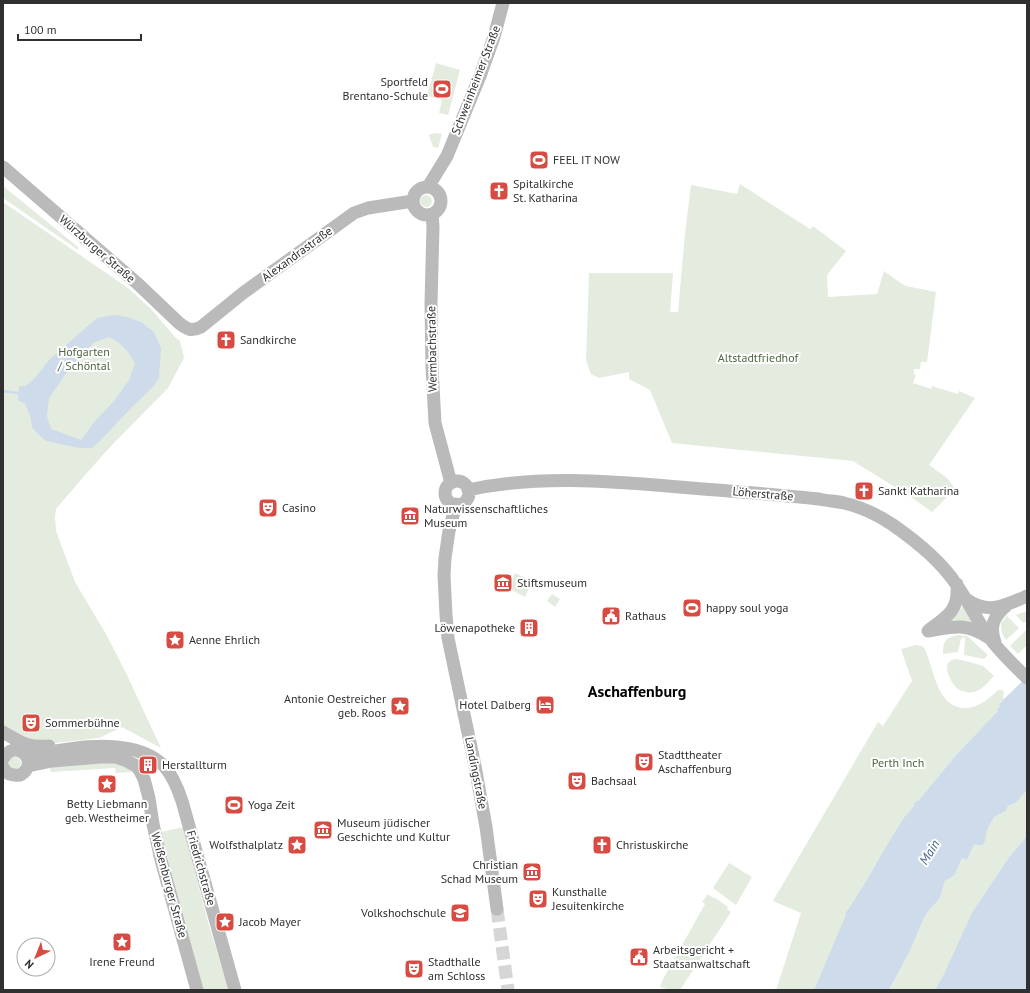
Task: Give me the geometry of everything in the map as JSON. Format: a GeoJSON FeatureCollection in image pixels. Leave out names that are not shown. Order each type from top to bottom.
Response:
{"type":"FeatureCollection","features":[{"type":"Feature","properties":{"kind":"main road","name":"Schweinheimer Straße"},"geometry":{"type":"LineString","coordinates":[[433,189],[442,173],[447,156],[483,69],[494,37],[503,3]]}},
{"type":"Feature","properties":{"kind":"main road","name":"Würzburger Straße"},"geometry":{"type":"LineString","coordinates":[[3,168],[138,284],[179,323],[191,330]]}},
{"type":"Feature","properties":{"kind":"main road"},"geometry":{"type":"LineString","coordinates":[[422,187],[433,189],[440,196],[441,202],[439,208],[432,214],[420,213],[414,206],[414,195],[422,187]]}},
{"type":"Feature","properties":{"kind":"main road","name":"Alexandrastraße"},"geometry":{"type":"LineString","coordinates":[[191,330],[196,330],[243,293],[354,213],[368,208],[413,201]]}},
{"type":"Feature","properties":{"kind":"main road","name":"Wermbachstraße"},"geometry":{"type":"LineString","coordinates":[[432,214],[431,303],[435,423],[451,483]]}},
{"type":"Feature","properties":{"kind":"main road"},"geometry":{"type":"LineString","coordinates":[[454,481],[462,482],[466,485],[468,490],[467,499],[460,504],[456,504],[451,503],[447,499],[445,490],[447,486],[454,481]]}},
{"type":"Feature","properties":{"kind":"main road","name":"Löherstraße"},"geometry":{"type":"LineString","coordinates":[[468,490],[494,485],[530,481],[612,482],[803,497],[844,503],[880,516],[921,546],[936,560],[957,584],[994,643]]}},
{"type":"Feature","properties":{"kind":"main road","name":"Landingstraße"},"geometry":{"type":"LineString","coordinates":[[456,504],[449,531],[445,558],[444,575],[448,638],[484,819],[497,909]]}},
{"type":"Feature","properties":{"kind":"main road"},"geometry":{"type":"LineString","coordinates":[[957,584],[957,598],[954,608],[948,616],[928,631],[958,626],[979,632],[994,643],[1027,678]]}},
{"type":"Feature","properties":{"kind":"main road"},"geometry":{"type":"LineString","coordinates":[[966,599],[985,608],[997,608],[1027,596]]}},
{"type":"Feature","properties":{"kind":"main road"},"geometry":{"type":"LineString","coordinates":[[994,643],[992,632],[994,622],[1000,611],[1007,605]]}},
{"type":"Feature","properties":{"kind":"main road"},"geometry":{"type":"LineString","coordinates":[[3,732],[30,746],[51,745],[70,748]]}},
{"type":"Feature","properties":{"kind":"main road","name":"Friedrichstraße"},"geometry":{"type":"LineString","coordinates":[[70,748],[114,746],[139,751],[160,762],[168,771],[180,796],[235,990]]}},
{"type":"Feature","properties":{"kind":"main road"},"geometry":{"type":"LineString","coordinates":[[27,761],[70,748]]}},
{"type":"Feature","properties":{"kind":"main road"},"geometry":{"type":"LineString","coordinates":[[4,770],[13,775],[19,775],[24,773],[27,761],[24,753],[18,750],[5,752]]}},
{"type":"Feature","properties":{"kind":"main road","name":"Weißenburger Straße"},"geometry":{"type":"LineString","coordinates":[[27,761],[116,757],[136,766],[140,771],[144,779],[149,798],[161,860],[197,990]]}},
{"type":"Feature","properties":{"kind":"green space","name":"Sportfeld Brentano-Schule"},"geometry":{"type":"Polygon","coordinates":[[[436,63],[460,70],[448,115],[439,113],[442,100],[427,96],[436,63]]]}},
{"type":"Feature","properties":{"kind":"green space"},"geometry":{"type":"Polygon","coordinates":[[[434,133],[442,134],[438,148],[433,147],[429,135],[434,133]]]}},
{"type":"Feature","properties":{"kind":"green space","name":"Altstadtfriedhof"},"geometry":{"type":"Polygon","coordinates":[[[740,184],[810,229],[813,226],[846,251],[827,275],[828,297],[877,294],[884,271],[906,286],[936,292],[927,362],[921,362],[920,369],[914,369],[914,374],[916,375],[913,383],[931,389],[932,386],[958,394],[959,391],[975,398],[929,465],[947,478],[956,490],[932,512],[853,461],[672,443],[650,390],[629,379],[629,372],[599,378],[591,374],[586,361],[589,273],[673,273],[670,312],[678,312],[691,185],[737,194],[740,184]]]}},
{"type":"Feature","properties":{"kind":"green space"},"geometry":{"type":"Polygon","coordinates":[[[3,186],[78,247],[78,250],[3,198],[3,186]]]}},
{"type":"Feature","properties":{"kind":"green space"},"geometry":{"type":"Polygon","coordinates":[[[424,195],[428,195],[432,201],[428,207],[424,207],[420,203],[420,199],[424,195]]]}},
{"type":"Feature","properties":{"kind":"green space","name":"Hofgarten / Schöntal"},"geometry":{"type":"Polygon","coordinates":[[[3,202],[128,288],[151,309],[180,341],[184,358],[168,388],[111,446],[85,475],[56,509],[55,517],[56,531],[75,582],[106,634],[161,748],[122,727],[99,738],[46,744],[29,743],[3,728],[3,202]]]}},
{"type":"Feature","properties":{"kind":"green space"},"geometry":{"type":"Polygon","coordinates":[[[515,573],[532,581],[525,597],[508,588],[515,573]]]}},
{"type":"Feature","properties":{"kind":"green space"},"geometry":{"type":"Polygon","coordinates":[[[552,594],[560,599],[555,607],[547,601],[552,594]]]}},
{"type":"Feature","properties":{"kind":"green space"},"geometry":{"type":"Polygon","coordinates":[[[962,606],[975,627],[947,622],[958,613],[962,606]]]}},
{"type":"Feature","properties":{"kind":"green space"},"geometry":{"type":"Polygon","coordinates":[[[1027,611],[1027,621],[1023,623],[1016,615],[1027,611]]]}},
{"type":"Feature","properties":{"kind":"green space"},"geometry":{"type":"Polygon","coordinates":[[[1007,616],[1019,628],[1006,640],[1002,632],[1001,623],[1007,616]]]}},
{"type":"Feature","properties":{"kind":"green space"},"geometry":{"type":"Polygon","coordinates":[[[1027,629],[1027,645],[1018,654],[1010,646],[1027,629]]]}},
{"type":"Feature","properties":{"kind":"green space"},"geometry":{"type":"Polygon","coordinates":[[[958,635],[967,636],[988,655],[984,659],[964,655],[965,638],[963,637],[961,639],[958,652],[943,654],[944,643],[950,637],[958,635]]]}},
{"type":"Feature","properties":{"kind":"green space","name":"Perth Inch"},"geometry":{"type":"Polygon","coordinates":[[[916,645],[924,648],[941,693],[954,705],[963,708],[973,707],[986,700],[998,690],[1002,690],[1004,692],[1004,699],[999,703],[1000,706],[998,711],[956,755],[914,804],[915,805],[878,860],[847,915],[814,990],[776,990],[801,913],[773,901],[878,722],[883,726],[912,681],[901,649],[916,645]]]}},
{"type":"Feature","properties":{"kind":"green space"},"geometry":{"type":"Polygon","coordinates":[[[955,659],[983,666],[994,676],[980,690],[974,692],[961,691],[953,683],[947,670],[949,662],[955,659]]]}},
{"type":"Feature","properties":{"kind":"green space"},"geometry":{"type":"Polygon","coordinates":[[[127,754],[138,757],[158,767],[145,770],[127,754]]]}},
{"type":"Feature","properties":{"kind":"green space"},"geometry":{"type":"Polygon","coordinates":[[[13,757],[17,757],[21,763],[17,769],[13,769],[9,765],[9,761],[13,757]]]}},
{"type":"Feature","properties":{"kind":"green space"},"geometry":{"type":"Polygon","coordinates":[[[116,762],[133,772],[116,773],[115,768],[51,772],[49,765],[116,762]]]}},
{"type":"Feature","properties":{"kind":"green space"},"geometry":{"type":"Polygon","coordinates":[[[1027,790],[1027,836],[1010,856],[935,990],[889,990],[911,949],[926,914],[940,898],[945,881],[955,875],[962,858],[967,860],[974,843],[982,846],[985,841],[987,830],[994,817],[1006,811],[1008,806],[1017,802],[1027,790]]]}},
{"type":"Feature","properties":{"kind":"green space"},"geometry":{"type":"Polygon","coordinates":[[[183,827],[208,922],[229,990],[201,990],[161,832],[183,827]]]}},
{"type":"Feature","properties":{"kind":"green space"},"geometry":{"type":"Polygon","coordinates":[[[729,863],[752,877],[736,905],[713,888],[729,863]]]}},
{"type":"Feature","properties":{"kind":"green space"},"geometry":{"type":"Polygon","coordinates":[[[708,894],[728,907],[727,909],[731,912],[680,990],[670,990],[660,987],[705,904],[702,902],[708,894]]]}},
{"type":"Feature","properties":{"kind":"water"},"geometry":{"type":"Polygon","coordinates":[[[115,315],[127,317],[141,322],[154,332],[161,348],[159,378],[153,387],[92,448],[80,448],[46,441],[32,427],[30,415],[25,404],[18,400],[19,386],[26,386],[34,379],[50,359],[97,318],[115,315]],[[109,337],[93,343],[65,375],[49,398],[47,416],[51,429],[81,440],[96,420],[114,401],[129,380],[135,363],[118,342],[109,337]]]}},
{"type":"Feature","properties":{"kind":"water","name":"Main"},"geometry":{"type":"Polygon","coordinates":[[[1027,677],[1027,790],[1017,802],[1008,806],[1006,811],[994,817],[987,830],[985,841],[982,846],[974,844],[967,860],[962,858],[955,875],[945,881],[940,898],[926,914],[911,949],[889,990],[814,990],[847,910],[903,819],[914,806],[916,801],[918,801],[956,755],[998,711],[997,710],[1000,706],[999,704],[1027,677]]]}},
{"type":"Feature","properties":{"kind":"water"},"geometry":{"type":"Polygon","coordinates":[[[1027,836],[1027,990],[935,990],[945,972],[972,913],[1010,856],[1027,836]]]}},
{"type":"Feature","properties":{"kind":"waterway"},"geometry":{"type":"LineString","coordinates":[[3,391],[18,393]]}},
{"type":"Feature","properties":{"kind":"tunnel"},"geometry":{"type":"LineString","coordinates":[[497,909],[508,990]]}},
{"type":"Feature","properties":{"kind":"place","name":"Sportfeld Brentano-Schule"},"geometry":{"type":"Point","coordinates":[442,89]}},
{"type":"Feature","properties":{"kind":"place","name":"FEEL IT NOW"},"geometry":{"type":"Point","coordinates":[539,160]}},
{"type":"Feature","properties":{"kind":"place","name":"Spitalkirche St. Katharina"},"geometry":{"type":"Point","coordinates":[499,191]}},
{"type":"Feature","properties":{"kind":"place","name":"Sandkirche"},"geometry":{"type":"Point","coordinates":[226,340]}},
{"type":"Feature","properties":{"kind":"place","name":"Sankt Katharina"},"geometry":{"type":"Point","coordinates":[864,491]}},
{"type":"Feature","properties":{"kind":"place","name":"Casino"},"geometry":{"type":"Point","coordinates":[268,508]}},
{"type":"Feature","properties":{"kind":"place","name":"Naturwissenschaftliches Museum"},"geometry":{"type":"Point","coordinates":[410,516]}},
{"type":"Feature","properties":{"kind":"place","name":"Stiftsmuseum"},"geometry":{"type":"Point","coordinates":[503,583]}},
{"type":"Feature","properties":{"kind":"place","name":"happy soul yoga"},"geometry":{"type":"Point","coordinates":[692,608]}},
{"type":"Feature","properties":{"kind":"place","name":"Rathaus"},"geometry":{"type":"Point","coordinates":[611,616]}},
{"type":"Feature","properties":{"kind":"place","name":"Löwenapotheke"},"geometry":{"type":"Point","coordinates":[529,628]}},
{"type":"Feature","properties":{"kind":"place","name":"Aenne Ehrlich"},"geometry":{"type":"Point","coordinates":[175,640]}},
{"type":"Feature","properties":{"kind":"place","name":"Hotel Dalberg"},"geometry":{"type":"Point","coordinates":[545,705]}},
{"type":"Feature","properties":{"kind":"place","name":"Antonie Oestreicher geb. Roos"},"geometry":{"type":"Point","coordinates":[400,706]}},
{"type":"Feature","properties":{"kind":"place","name":"Sommerbühne"},"geometry":{"type":"Point","coordinates":[31,723]}},
{"type":"Feature","properties":{"kind":"place","name":"Stadttheater Aschaffenburg"},"geometry":{"type":"Point","coordinates":[644,762]}},
{"type":"Feature","properties":{"kind":"place","name":"Herstallturm"},"geometry":{"type":"Point","coordinates":[148,765]}},
{"type":"Feature","properties":{"kind":"place","name":"Bachsaal"},"geometry":{"type":"Point","coordinates":[577,781]}},
{"type":"Feature","properties":{"kind":"place","name":"Betty Liebmann geb. Westheimer"},"geometry":{"type":"Point","coordinates":[107,784]}},
{"type":"Feature","properties":{"kind":"place","name":"Yoga Zeit"},"geometry":{"type":"Point","coordinates":[234,805]}},
{"type":"Feature","properties":{"kind":"place","name":"Museum jüdischer Geschichte und Kultur"},"geometry":{"type":"Point","coordinates":[323,830]}},
{"type":"Feature","properties":{"kind":"place","name":"Wolfsthalplatz"},"geometry":{"type":"Point","coordinates":[297,845]}},
{"type":"Feature","properties":{"kind":"place","name":"Christuskirche"},"geometry":{"type":"Point","coordinates":[602,845]}},
{"type":"Feature","properties":{"kind":"place","name":"Christian Schad Museum"},"geometry":{"type":"Point","coordinates":[532,872]}},
{"type":"Feature","properties":{"kind":"place","name":"Kunsthalle Jesuitenkirche"},"geometry":{"type":"Point","coordinates":[538,899]}},
{"type":"Feature","properties":{"kind":"place","name":"Volkshochschule"},"geometry":{"type":"Point","coordinates":[460,913]}},
{"type":"Feature","properties":{"kind":"place","name":"Jacob Mayer"},"geometry":{"type":"Point","coordinates":[225,922]}},
{"type":"Feature","properties":{"kind":"place","name":"Irene Freund"},"geometry":{"type":"Point","coordinates":[122,942]}},
{"type":"Feature","properties":{"kind":"place","name":"Arbeitsgericht + Staatsanwaltschaft"},"geometry":{"type":"Point","coordinates":[639,957]}},
{"type":"Feature","properties":{"kind":"place","name":"Stadthalle am Schloss"},"geometry":{"type":"Point","coordinates":[414,969]}},
{"type":"Feature","properties":{"kind":"district","name":"Aschaffenburg"},"geometry":{"type":"Point","coordinates":[637,691]}}]}
